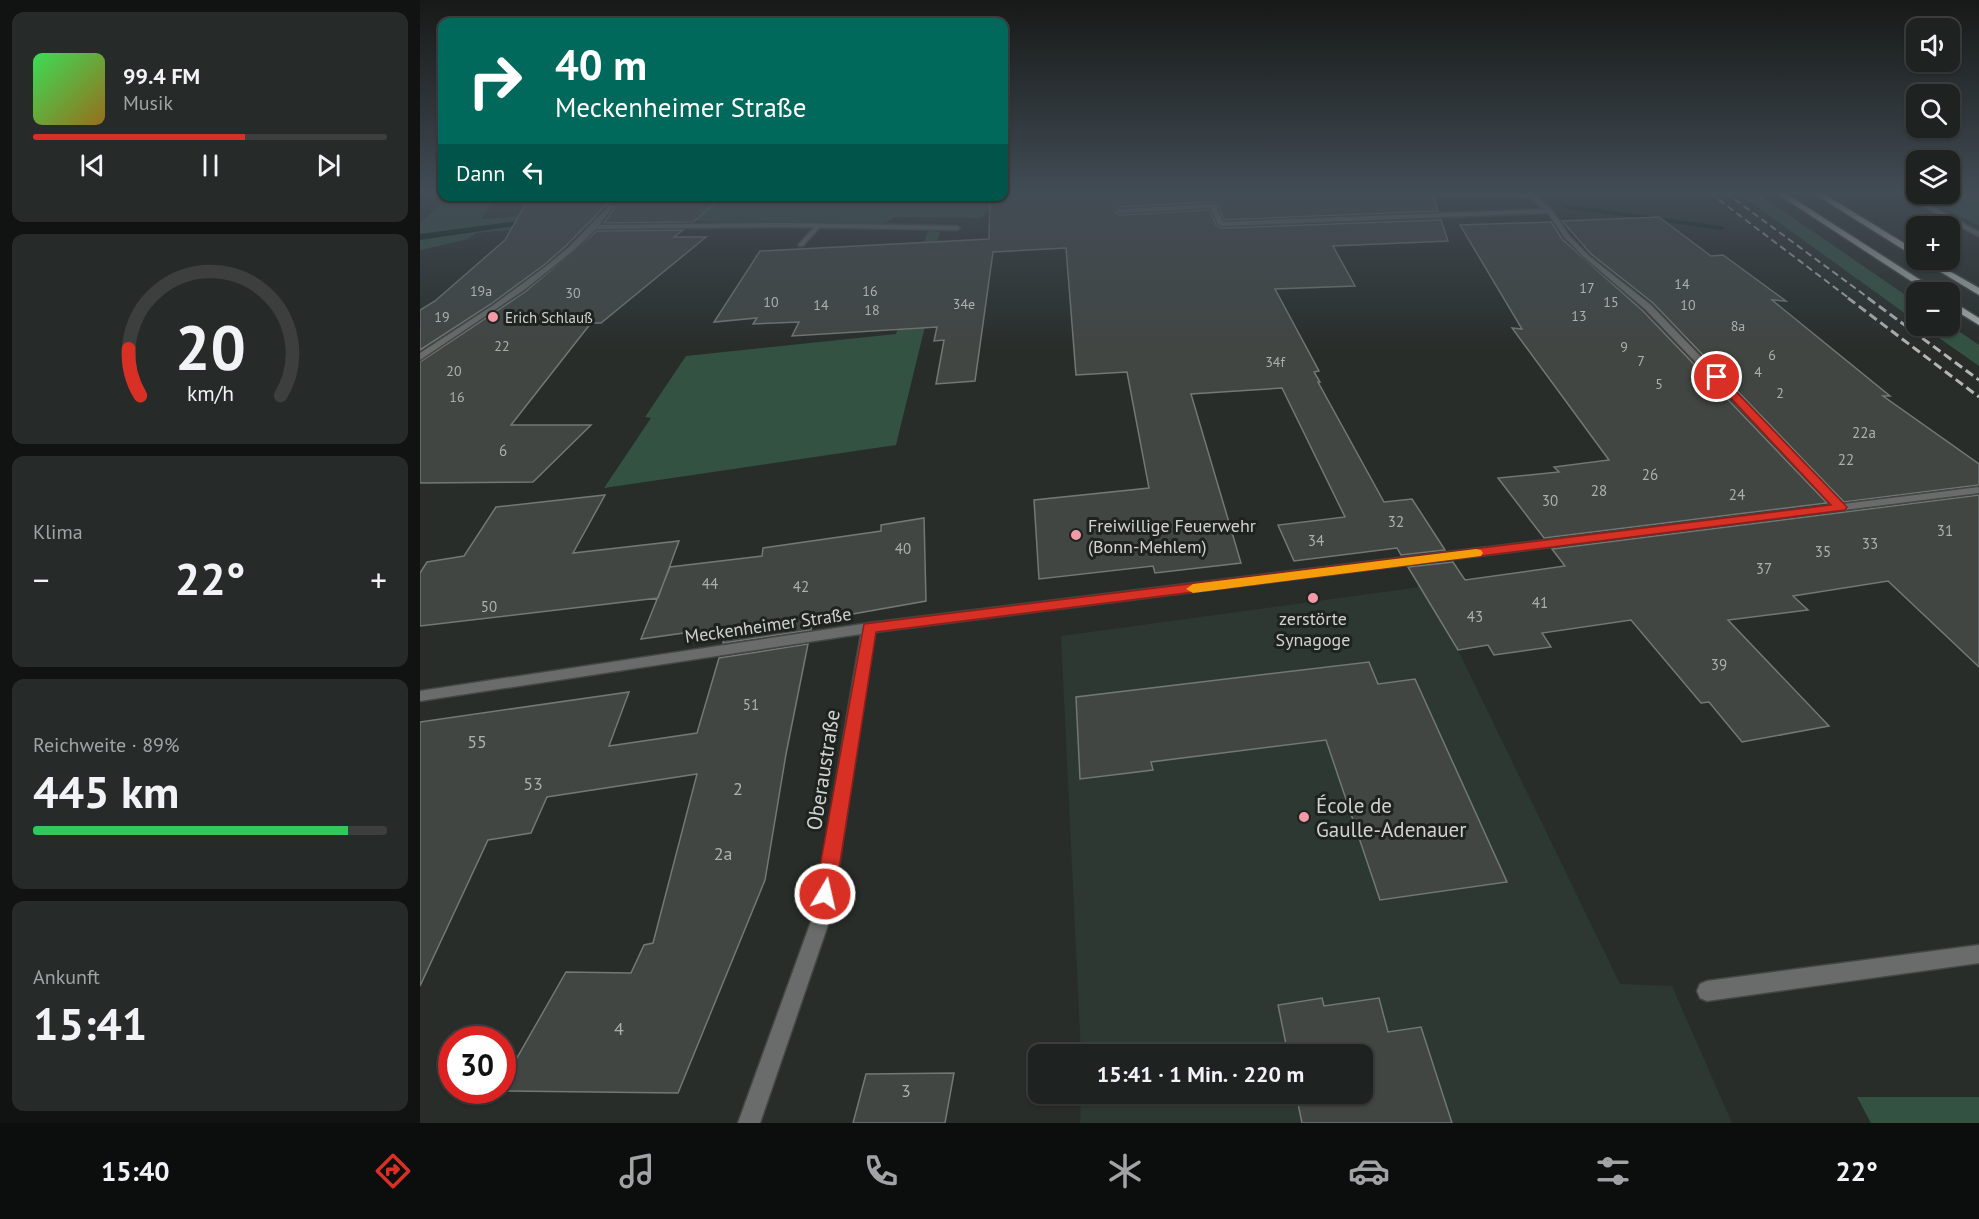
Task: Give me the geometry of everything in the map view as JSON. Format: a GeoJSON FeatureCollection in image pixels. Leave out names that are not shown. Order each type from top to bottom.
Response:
{"type":"FeatureCollection","features":[{"type":"Feature","properties":{"kind":"main road"},"geometry":{"type":"LineString","coordinates":[[1862,245],[1918,282]]}},
{"type":"Feature","properties":{"kind":"main road"},"geometry":{"type":"LineString","coordinates":[[1941,270],[1979,292]]}},
{"type":"Feature","properties":{"kind":"main road"},"geometry":{"type":"LineString","coordinates":[[1960,310],[1979,322]]}},
{"type":"Feature","properties":{"kind":"street"},"geometry":{"type":"LineString","coordinates":[[420,357],[529,281],[574,245]]}},
{"type":"Feature","properties":{"kind":"street"},"geometry":{"type":"LineString","coordinates":[[1575,245],[1648,307],[1841,507]]}},
{"type":"Feature","properties":{"kind":"street","name":"Meckenheimer Straße"},"geometry":{"type":"LineString","coordinates":[[420,696],[869,628],[1979,490]]}},
{"type":"Feature","properties":{"kind":"street","name":"Oberaustraße"},"geometry":{"type":"LineString","coordinates":[[749,1123],[822,916],[869,628]]}},
{"type":"Feature","properties":{"kind":"street"},"geometry":{"type":"LineString","coordinates":[[1707,991],[1979,954]]}},
{"type":"Feature","properties":{"kind":"shaded area","name":"École de Gaulle-Adenauer"},"geometry":{"type":"Polygon","coordinates":[[[1420,587],[1458,650],[1620,984],[1672,986],[1732,1123],[1080,1123],[1081,1104],[1373,1104],[1373,1044],[1081,1044],[1061,636],[1420,587]]]}},
{"type":"Feature","properties":{"kind":"green space"},"geometry":{"type":"Polygon","coordinates":[[[420,245],[440,245],[420,250],[420,245]]]}},
{"type":"Feature","properties":{"kind":"green space"},"geometry":{"type":"Polygon","coordinates":[[[924,245],[936,245],[931,261],[941,261],[896,445],[604,488],[651,418],[645,417],[686,356],[896,334],[924,245]]]}},
{"type":"Feature","properties":{"kind":"green space"},"geometry":{"type":"Polygon","coordinates":[[[1811,245],[1833,245],[1906,295],[1906,314],[1811,245]]]}},
{"type":"Feature","properties":{"kind":"green space"},"geometry":{"type":"Polygon","coordinates":[[[1960,332],[1979,345],[1979,366],[1936,336],[1960,336],[1960,332]]]}},
{"type":"Feature","properties":{"kind":"green space"},"geometry":{"type":"Polygon","coordinates":[[[1857,1097],[1979,1097],[1979,1123],[1871,1123],[1857,1097]]]}},
{"type":"Feature","properties":{"kind":"building"},"geometry":{"type":"Polygon","coordinates":[[[499,245],[567,245],[491,304],[420,350],[420,310],[435,301],[499,245]]]}},
{"type":"Feature","properties":{"kind":"building"},"geometry":{"type":"Polygon","coordinates":[[[580,245],[696,245],[601,323],[591,323],[511,425],[591,425],[533,482],[420,483],[420,362],[525,292],[580,245]]]}},
{"type":"Feature","properties":{"kind":"building"},"geometry":{"type":"Polygon","coordinates":[[[867,245],[1347,245],[1333,246],[1355,286],[1275,289],[1319,371],[1314,372],[1320,382],[1318,382],[1384,502],[1412,499],[1445,550],[1401,555],[1397,548],[1294,561],[1278,525],[1345,517],[1282,388],[1191,394],[1241,563],[1155,573],[1153,566],[1039,579],[1034,500],[1149,488],[1127,372],[1076,375],[1066,248],[993,252],[975,381],[936,384],[944,340],[934,341],[937,327],[792,336],[799,322],[753,324],[757,318],[714,322],[760,251],[867,245]]]}},
{"type":"Feature","properties":{"kind":"building"},"geometry":{"type":"Polygon","coordinates":[[[1472,245],[1569,245],[1643,311],[1827,503],[1544,538],[1498,478],[1559,472],[1554,467],[1609,460],[1512,328],[1522,329],[1472,245]]]}},
{"type":"Feature","properties":{"kind":"building"},"geometry":{"type":"Polygon","coordinates":[[[1583,245],[1697,245],[1711,256],[1723,255],[1786,301],[1772,300],[1890,396],[1883,396],[1979,464],[1979,485],[1844,502],[1653,303],[1591,254],[1583,245]]]}},
{"type":"Feature","properties":{"kind":"building"},"geometry":{"type":"Polygon","coordinates":[[[605,495],[573,553],[679,541],[658,598],[420,626],[420,573],[427,562],[464,556],[496,507],[605,495]]]}},
{"type":"Feature","properties":{"kind":"building"},"geometry":{"type":"Polygon","coordinates":[[[1979,495],[1979,667],[1888,581],[1793,596],[1808,610],[1728,620],[1829,726],[1742,742],[1709,702],[1701,703],[1631,620],[1542,633],[1551,647],[1494,655],[1488,645],[1458,650],[1408,567],[1453,562],[1465,580],[1565,566],[1552,549],[1979,495]]]}},
{"type":"Feature","properties":{"kind":"building"},"geometry":{"type":"Polygon","coordinates":[[[924,518],[926,601],[813,621],[811,630],[723,643],[727,627],[641,639],[670,567],[762,556],[763,548],[881,531],[881,525],[924,518]]]}},
{"type":"Feature","properties":{"kind":"building"},"geometry":{"type":"Polygon","coordinates":[[[808,644],[786,754],[765,880],[678,1093],[516,1091],[516,1060],[566,972],[631,973],[644,945],[653,943],[697,774],[547,797],[531,833],[488,840],[420,986],[420,722],[629,692],[609,746],[697,733],[719,658],[808,644]]]}},
{"type":"Feature","properties":{"kind":"building"},"geometry":{"type":"Polygon","coordinates":[[[1369,662],[1378,684],[1415,679],[1507,882],[1380,900],[1326,740],[1151,762],[1153,770],[1080,779],[1076,697],[1369,662]]]}},
{"type":"Feature","properties":{"kind":"building"},"geometry":{"type":"Polygon","coordinates":[[[1322,998],[1324,1006],[1379,998],[1388,1032],[1421,1027],[1452,1123],[1302,1123],[1298,1104],[1373,1104],[1373,1044],[1286,1044],[1278,1005],[1322,998]]]}},
{"type":"Feature","properties":{"kind":"building"},"geometry":{"type":"Polygon","coordinates":[[[954,1073],[945,1123],[853,1123],[866,1074],[954,1073]]]}},
{"type":"Feature","properties":{"kind":"railway"},"geometry":{"type":"LineString","coordinates":[[1779,245],[1850,299]]}},
{"type":"Feature","properties":{"kind":"railway"},"geometry":{"type":"LineString","coordinates":[[1797,245],[1870,299]]}},
{"type":"Feature","properties":{"kind":"railway"},"geometry":{"type":"LineString","coordinates":[[1848,298],[1979,397]]}},
{"type":"Feature","properties":{"kind":"railway"},"geometry":{"type":"LineString","coordinates":[[1868,298],[1979,380]]}},
{"type":"Feature","properties":{"kind":"slow traffic"},"geometry":{"type":"LineString","coordinates":[[1193,589],[1476,553]]}},
{"type":"Feature","properties":{"kind":"place","name":"Erich Schlauß"},"geometry":{"type":"Point","coordinates":[493,317]}},
{"type":"Feature","properties":{"kind":"place","name":"Freiwillige Feuerwehr (Bonn-Mehlem)"},"geometry":{"type":"Point","coordinates":[1076,535]}},
{"type":"Feature","properties":{"kind":"place","name":"zerstörte Synagoge"},"geometry":{"type":"Point","coordinates":[1313,598]}},
{"type":"Feature","properties":{"kind":"place","name":"École de Gaulle-Adenauer"},"geometry":{"type":"Point","coordinates":[1304,817]}},
{"type":"Feature","properties":{"kind":"route"},"geometry":{"type":"LineString","coordinates":[[825,894],[869,628],[1841,507],[1717,377]]}}]}
